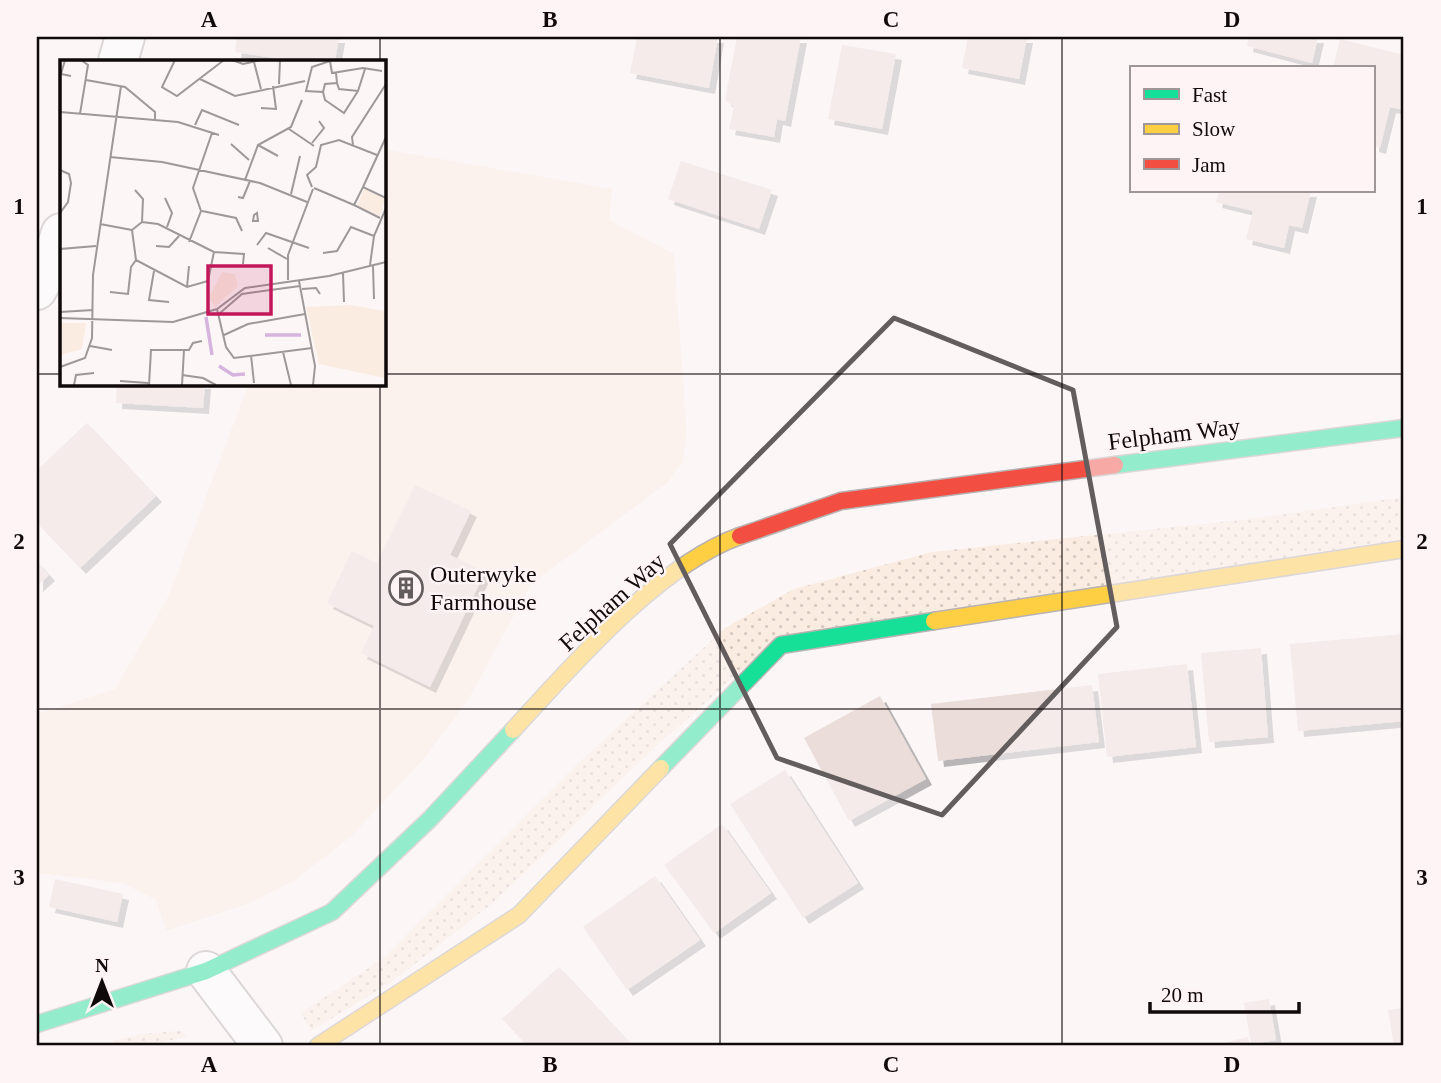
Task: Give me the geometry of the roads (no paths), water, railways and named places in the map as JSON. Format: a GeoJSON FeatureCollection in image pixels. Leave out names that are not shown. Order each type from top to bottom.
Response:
{"type":"FeatureCollection","features":[{"type":"Feature","properties":{"kind":"main road","name":"Felpham Way"},"geometry":{"type":"LineString","coordinates":[[37,1024],[206,971],[332,912],[430,819],[588,649],[647,594],[720,542],[841,501],[1404,428]]}},
{"type":"Feature","properties":{"kind":"main road"},"geometry":{"type":"LineString","coordinates":[[318,1046],[519,915],[781,645],[1404,549]]}},
{"type":"Feature","properties":{"kind":"street"},"geometry":{"type":"LineString","coordinates":[[118,60],[125,37]]}},
{"type":"Feature","properties":{"kind":"street"},"geometry":{"type":"LineString","coordinates":[[37,290],[49,268],[60,236]]}},
{"type":"Feature","properties":{"kind":"street"},"geometry":{"type":"LineString","coordinates":[[206,971],[263,1046]]}},
{"type":"Feature","properties":{"kind":"place","name":"Outerwyke Farmhouse"},"geometry":{"type":"Point","coordinates":[406,588]}}]}
